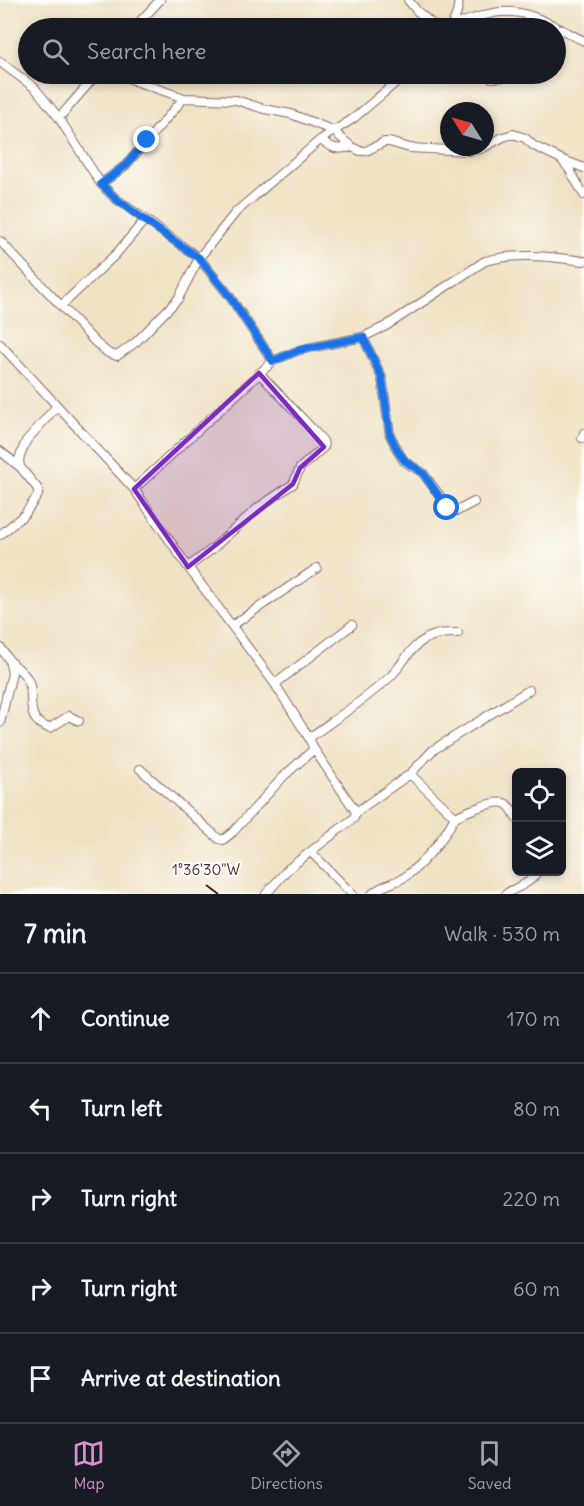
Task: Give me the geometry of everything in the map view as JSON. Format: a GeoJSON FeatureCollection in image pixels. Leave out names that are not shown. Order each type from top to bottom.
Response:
{"type":"FeatureCollection","features":[{"type":"Feature","properties":{"kind":"street"},"geometry":{"type":"LineString","coordinates":[[143,18],[160,0]]}},
{"type":"Feature","properties":{"kind":"street"},"geometry":{"type":"LineString","coordinates":[[408,0],[425,18]]}},
{"type":"Feature","properties":{"kind":"street"},"geometry":{"type":"LineString","coordinates":[[454,18],[461,0]]}},
{"type":"Feature","properties":{"kind":"street"},"geometry":{"type":"LineString","coordinates":[[481,18],[501,12],[519,13],[534,18]]}},
{"type":"Feature","properties":{"kind":"street"},"geometry":{"type":"LineString","coordinates":[[566,32],[584,41]]}},
{"type":"Feature","properties":{"kind":"street"},"geometry":{"type":"LineString","coordinates":[[0,63],[18,76]]}},
{"type":"Feature","properties":{"kind":"street"},"geometry":{"type":"LineString","coordinates":[[29,84],[59,118],[101,184],[144,220],[199,258],[228,294],[273,361]]}},
{"type":"Feature","properties":{"kind":"street"},"geometry":{"type":"LineString","coordinates":[[59,118],[88,84]]}},
{"type":"Feature","properties":{"kind":"street"},"geometry":{"type":"LineString","coordinates":[[143,84],[184,99],[236,100],[264,109],[291,114],[332,130],[360,152],[384,142],[410,148],[467,151],[481,149],[503,136],[513,134],[525,138],[534,146],[561,159],[584,168]]}},
{"type":"Feature","properties":{"kind":"street"},"geometry":{"type":"LineString","coordinates":[[0,241],[96,343],[108,353],[117,356],[142,336],[178,298],[199,258],[236,212],[332,130],[354,118],[394,84]]}},
{"type":"Feature","properties":{"kind":"street"},"geometry":{"type":"LineString","coordinates":[[101,184],[126,165],[184,99]]}},
{"type":"Feature","properties":{"kind":"street"},"geometry":{"type":"LineString","coordinates":[[320,140],[338,150],[352,147]]}},
{"type":"Feature","properties":{"kind":"street"},"geometry":{"type":"LineString","coordinates":[[561,159],[584,195]]}},
{"type":"Feature","properties":{"kind":"street"},"geometry":{"type":"LineString","coordinates":[[61,306],[116,254],[144,220]]}},
{"type":"Feature","properties":{"kind":"street"},"geometry":{"type":"LineString","coordinates":[[134,489],[273,361],[299,350],[363,337],[386,326],[485,261],[498,258],[551,257],[584,261]]}},
{"type":"Feature","properties":{"kind":"street"},"geometry":{"type":"LineString","coordinates":[[363,337],[382,378],[390,435],[399,453],[405,461],[423,473],[451,512],[474,502]]}},
{"type":"Feature","properties":{"kind":"street"},"geometry":{"type":"LineString","coordinates":[[0,344],[134,489],[188,567],[275,684],[314,749],[356,812]]}},
{"type":"Feature","properties":{"kind":"street"},"geometry":{"type":"LineString","coordinates":[[188,567],[259,507],[292,484],[300,468],[324,447],[323,441],[316,432],[259,374]]}},
{"type":"Feature","properties":{"kind":"street"},"geometry":{"type":"LineString","coordinates":[[20,467],[19,459],[26,441],[57,406]]}},
{"type":"Feature","properties":{"kind":"street"},"geometry":{"type":"LineString","coordinates":[[0,451],[20,467],[38,489],[38,495],[25,514],[0,534]]}},
{"type":"Feature","properties":{"kind":"street"},"geometry":{"type":"LineString","coordinates":[[232,625],[316,568]]}},
{"type":"Feature","properties":{"kind":"street"},"geometry":{"type":"LineString","coordinates":[[275,684],[352,625]]}},
{"type":"Feature","properties":{"kind":"street"},"geometry":{"type":"LineString","coordinates":[[309,738],[385,680],[424,639],[446,633],[458,633]]}},
{"type":"Feature","properties":{"kind":"street"},"geometry":{"type":"LineString","coordinates":[[0,647],[28,679],[32,692],[30,703],[32,712],[41,724],[50,728],[69,716],[79,721]]}},
{"type":"Feature","properties":{"kind":"street"},"geometry":{"type":"LineString","coordinates":[[0,723],[12,673],[9,660]]}},
{"type":"Feature","properties":{"kind":"street"},"geometry":{"type":"LineString","coordinates":[[266,894],[288,869],[354,818],[356,812],[410,774],[433,750],[530,690]]}},
{"type":"Feature","properties":{"kind":"street"},"geometry":{"type":"LineString","coordinates":[[140,769],[219,839],[223,840],[314,749]]}},
{"type":"Feature","properties":{"kind":"street"},"geometry":{"type":"LineString","coordinates":[[410,774],[455,817]]}},
{"type":"Feature","properties":{"kind":"street"},"geometry":{"type":"LineString","coordinates":[[372,894],[379,888],[406,876],[437,848],[455,817],[502,802],[512,813]]}},
{"type":"Feature","properties":{"kind":"street"},"geometry":{"type":"LineString","coordinates":[[310,852],[352,894]]}},
{"type":"Feature","properties":{"kind":"street"},"geometry":{"type":"LineString","coordinates":[[506,894],[528,883],[534,876]]}},
{"type":"Feature","properties":{"kind":"highlighted area"},"geometry":{"type":"Polygon","coordinates":[[[259,373],[324,447],[300,468],[293,484],[188,567],[134,489],[259,373]]]}},
{"type":"Feature","properties":{"kind":"route"},"geometry":{"type":"LineString","coordinates":[[147,140],[126,165],[101,184],[144,220],[199,258],[228,294],[273,361],[299,350],[363,337],[382,378],[390,435],[405,461],[423,473],[447,508]]}}]}
